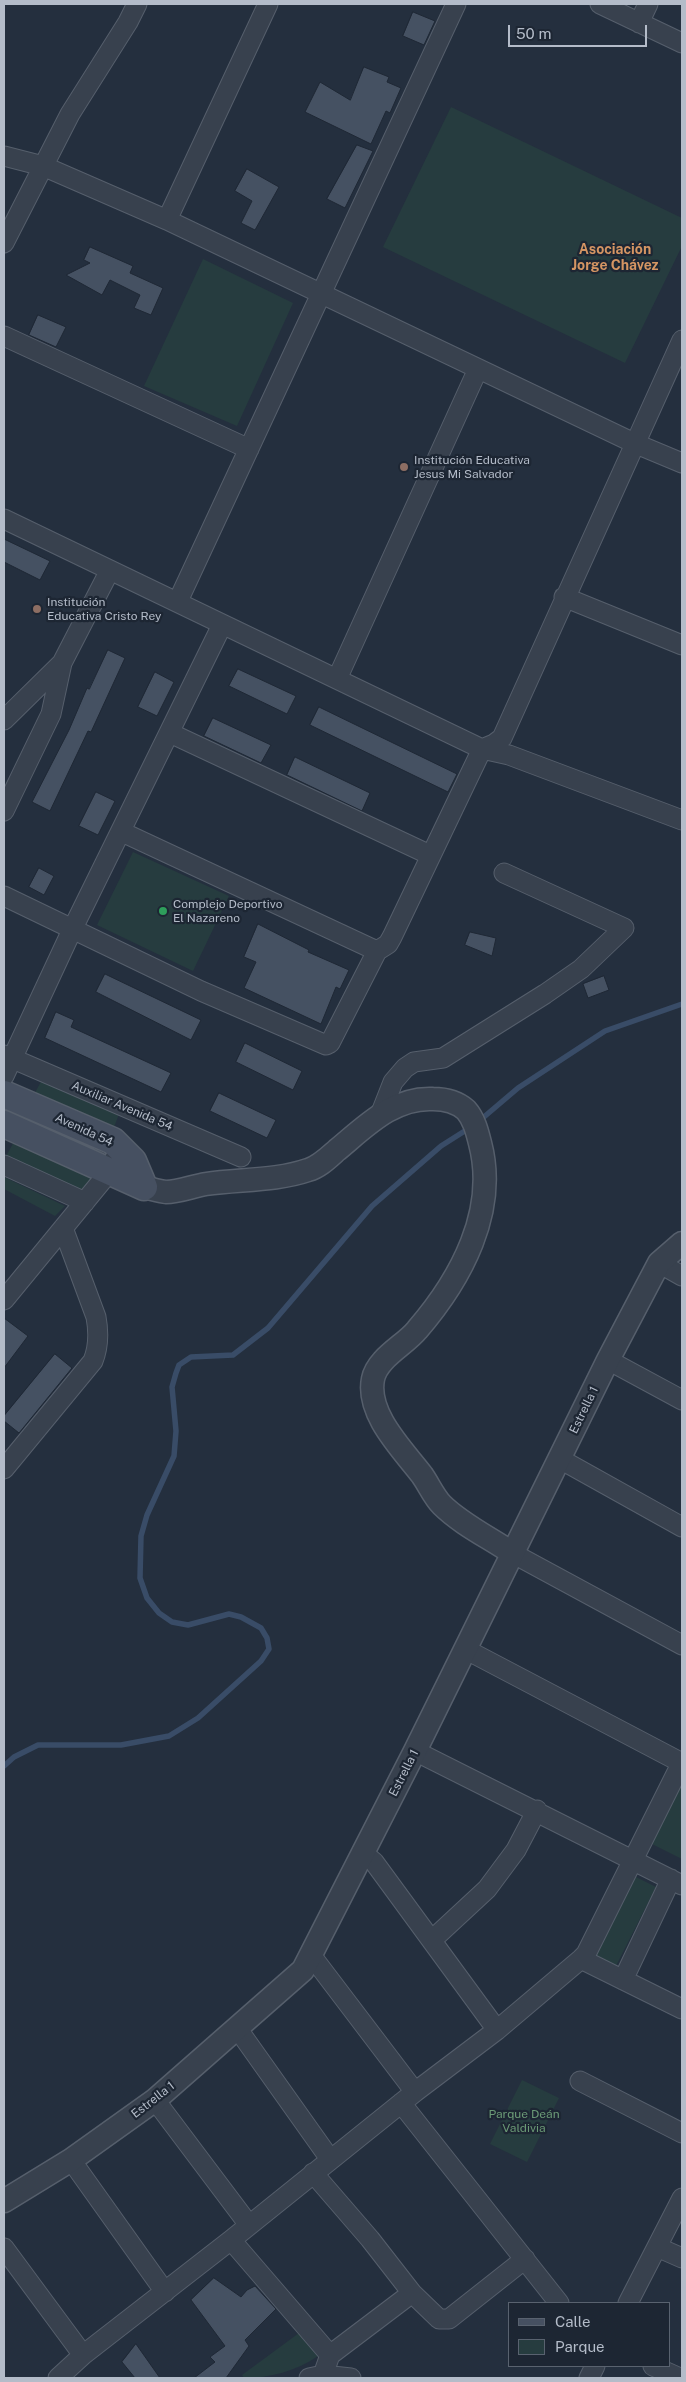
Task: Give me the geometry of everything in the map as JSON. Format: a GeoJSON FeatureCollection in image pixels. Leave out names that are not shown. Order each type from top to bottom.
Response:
{"type":"FeatureCollection","features":[{"type":"Feature","properties":{"kind":"main road","name":"Avenida 54"},"geometry":{"type":"LineString","coordinates":[[4,1094],[112,1141],[115,1159]]}},
{"type":"Feature","properties":{"kind":"main road"},"geometry":{"type":"LineString","coordinates":[[4,1124],[115,1159],[144,1188]]}},
{"type":"Feature","properties":{"kind":"street"},"geometry":{"type":"LineString","coordinates":[[4,243],[70,114],[128,22],[137,4]]}},
{"type":"Feature","properties":{"kind":"street"},"geometry":{"type":"LineString","coordinates":[[167,220],[268,4]]}},
{"type":"Feature","properties":{"kind":"street"},"geometry":{"type":"LineString","coordinates":[[178,601],[319,294],[456,4]]}},
{"type":"Feature","properties":{"kind":"street"},"geometry":{"type":"LineString","coordinates":[[600,4],[682,44]]}},
{"type":"Feature","properties":{"kind":"street"},"geometry":{"type":"LineString","coordinates":[[639,23],[648,4]]}},
{"type":"Feature","properties":{"kind":"street"},"geometry":{"type":"LineString","coordinates":[[4,156],[43,166],[167,220],[319,294],[682,464]]}},
{"type":"Feature","properties":{"kind":"street"},"geometry":{"type":"LineString","coordinates":[[4,336],[249,449]]}},
{"type":"Feature","properties":{"kind":"street"},"geometry":{"type":"LineString","coordinates":[[4,896],[201,991],[326,1045],[334,1038],[378,951],[388,944],[392,937],[482,750],[502,738],[564,597],[682,340]]}},
{"type":"Feature","properties":{"kind":"street"},"geometry":{"type":"LineString","coordinates":[[337,679],[478,369]]}},
{"type":"Feature","properties":{"kind":"street"},"geometry":{"type":"LineString","coordinates":[[4,518],[482,750],[509,755],[682,820]]}},
{"type":"Feature","properties":{"kind":"street"},"geometry":{"type":"LineString","coordinates":[[4,811],[51,714],[62,664],[110,570]]}},
{"type":"Feature","properties":{"kind":"street"},"geometry":{"type":"LineString","coordinates":[[564,597],[682,645]]}},
{"type":"Feature","properties":{"kind":"street"},"geometry":{"type":"LineString","coordinates":[[6,1063],[122,832],[222,625]]}},
{"type":"Feature","properties":{"kind":"street"},"geometry":{"type":"LineString","coordinates":[[4,720],[62,664]]}},
{"type":"Feature","properties":{"kind":"street"},"geometry":{"type":"LineString","coordinates":[[170,733],[430,855]]}},
{"type":"Feature","properties":{"kind":"street"},"geometry":{"type":"LineString","coordinates":[[122,832],[378,951]]}},
{"type":"Feature","properties":{"kind":"street"},"geometry":{"type":"LineString","coordinates":[[380,1115],[394,1082],[405,1068],[414,1062],[443,1058],[545,994],[581,969],[624,928],[504,873]]}},
{"type":"Feature","properties":{"kind":"street","name":"Auxiliar Avenida 54"},"geometry":{"type":"LineString","coordinates":[[6,1063],[241,1157]]}},
{"type":"Feature","properties":{"kind":"street"},"geometry":{"type":"LineString","coordinates":[[144,1188],[167,1192],[236,1180],[292,1175],[310,1170],[325,1160],[368,1122],[407,1102],[425,1098],[440,1099],[464,1108],[475,1125],[482,1150],[486,1185],[481,1220],[458,1270],[416,1331],[384,1360],[373,1376],[372,1387],[376,1407],[390,1437],[422,1474],[442,1505],[512,1553],[682,1645]]}},
{"type":"Feature","properties":{"kind":"street"},"geometry":{"type":"LineString","coordinates":[[4,1300],[85,1202],[115,1159]]}},
{"type":"Feature","properties":{"kind":"street"},"geometry":{"type":"LineString","coordinates":[[4,1165],[85,1202]]}},
{"type":"Feature","properties":{"kind":"street"},"geometry":{"type":"LineString","coordinates":[[4,1469],[93,1362],[97,1351],[99,1332],[96,1317],[63,1228]]}},
{"type":"Feature","properties":{"kind":"street","name":"Estrella 1"},"geometry":{"type":"LineString","coordinates":[[4,2201],[71,2160],[155,2100],[303,1970],[415,1752],[608,1360],[659,1263],[682,1243]]}},
{"type":"Feature","properties":{"kind":"street"},"geometry":{"type":"LineString","coordinates":[[659,1263],[682,1276]]}},
{"type":"Feature","properties":{"kind":"street"},"geometry":{"type":"LineString","coordinates":[[608,1360],[682,1400]]}},
{"type":"Feature","properties":{"kind":"street"},"geometry":{"type":"LineString","coordinates":[[560,1459],[682,1527]]}},
{"type":"Feature","properties":{"kind":"street"},"geometry":{"type":"LineString","coordinates":[[58,2378],[83,2355],[231,2240],[312,2173],[496,2030],[586,1954],[682,1762],[465,1649]]}},
{"type":"Feature","properties":{"kind":"street"},"geometry":{"type":"LineString","coordinates":[[415,1752],[537,1810],[676,1882],[623,1980]]}},
{"type":"Feature","properties":{"kind":"street"},"geometry":{"type":"LineString","coordinates":[[432,1940],[487,1889],[516,1850],[537,1810]]}},
{"type":"Feature","properties":{"kind":"street"},"geometry":{"type":"LineString","coordinates":[[362,1852],[374,1862],[496,2030]]}},
{"type":"Feature","properties":{"kind":"street"},"geometry":{"type":"LineString","coordinates":[[311,1956],[408,2097],[558,2302]]}},
{"type":"Feature","properties":{"kind":"street"},"geometry":{"type":"LineString","coordinates":[[581,1959],[682,2009]]}},
{"type":"Feature","properties":{"kind":"street"},"geometry":{"type":"LineString","coordinates":[[237,2028],[330,2160]]}},
{"type":"Feature","properties":{"kind":"street"},"geometry":{"type":"LineString","coordinates":[[580,2081],[682,2132]]}},
{"type":"Feature","properties":{"kind":"street"},"geometry":{"type":"LineString","coordinates":[[155,2100],[249,2225]]}},
{"type":"Feature","properties":{"kind":"street"},"geometry":{"type":"LineString","coordinates":[[71,2160],[165,2292]]}},
{"type":"Feature","properties":{"kind":"street"},"geometry":{"type":"LineString","coordinates":[[312,2173],[370,2239],[412,2294],[439,2319],[449,2318],[525,2259]]}},
{"type":"Feature","properties":{"kind":"street"},"geometry":{"type":"LineString","coordinates":[[629,2302],[682,2198]]}},
{"type":"Feature","properties":{"kind":"street"},"geometry":{"type":"LineString","coordinates":[[231,2240],[330,2355]]}},
{"type":"Feature","properties":{"kind":"street"},"geometry":{"type":"LineString","coordinates":[[657,2247],[682,2258]]}},
{"type":"Feature","properties":{"kind":"street"},"geometry":{"type":"LineString","coordinates":[[4,2248],[83,2355]]}},
{"type":"Feature","properties":{"kind":"street"},"geometry":{"type":"LineString","coordinates":[[316,2376],[330,2355],[412,2294]]}},
{"type":"Feature","properties":{"kind":"street"},"geometry":{"type":"LineString","coordinates":[[655,2367],[680,2378]]}},
{"type":"Feature","properties":{"kind":"street"},"geometry":{"type":"LineString","coordinates":[[316,2376],[351,2378]]}},
{"type":"Feature","properties":{"kind":"green space"},"geometry":{"type":"Polygon","coordinates":[[[451,107],[682,218],[682,246],[625,363],[383,247],[451,107]]]}},
{"type":"Feature","properties":{"kind":"green space"},"geometry":{"type":"Polygon","coordinates":[[[203,259],[293,303],[237,426],[144,386],[203,259]]]}},
{"type":"Feature","properties":{"kind":"green space"},"geometry":{"type":"Polygon","coordinates":[[[133,852],[229,896],[193,971],[97,925],[133,852]]]}},
{"type":"Feature","properties":{"kind":"green space"},"geometry":{"type":"Polygon","coordinates":[[[42,1080],[119,1114],[113,1130],[33,1096],[42,1080]]]}},
{"type":"Feature","properties":{"kind":"green space"},"geometry":{"type":"Polygon","coordinates":[[[15,1140],[93,1178],[86,1189],[76,1190],[6,1156],[15,1140]]]}},
{"type":"Feature","properties":{"kind":"green space"},"geometry":{"type":"Polygon","coordinates":[[[4,1177],[65,1206],[55,1216],[4,1189],[4,1177]]]}},
{"type":"Feature","properties":{"kind":"green space"},"geometry":{"type":"Polygon","coordinates":[[[682,1783],[682,1859],[652,1844],[682,1783]]]}},
{"type":"Feature","properties":{"kind":"green space"},"geometry":{"type":"Polygon","coordinates":[[[636,1877],[656,1887],[615,1968],[595,1958],[636,1877]]]}},
{"type":"Feature","properties":{"kind":"green space","name":"Parque Deán Valdivia"},"geometry":{"type":"Polygon","coordinates":[[[522,2080],[559,2098],[527,2162],[490,2144],[522,2080]]]}},
{"type":"Feature","properties":{"kind":"green space"},"geometry":{"type":"Polygon","coordinates":[[[299,2333],[318,2356],[301,2366],[282,2373],[244,2378],[242,2375],[299,2333]]]}},
{"type":"Feature","properties":{"kind":"building"},"geometry":{"type":"Polygon","coordinates":[[[413,12],[435,21],[424,45],[403,36],[413,12]]]}},
{"type":"Feature","properties":{"kind":"building"},"geometry":{"type":"Polygon","coordinates":[[[364,67],[389,77],[387,82],[401,88],[390,113],[386,111],[371,144],[305,112],[320,82],[350,100],[364,67]]]}},
{"type":"Feature","properties":{"kind":"building"},"geometry":{"type":"Polygon","coordinates":[[[357,145],[373,151],[345,208],[327,199],[357,145]]]}},
{"type":"Feature","properties":{"kind":"building"},"geometry":{"type":"Polygon","coordinates":[[[247,169],[279,187],[255,230],[241,223],[252,201],[235,191],[247,169]]]}},
{"type":"Feature","properties":{"kind":"building"},"geometry":{"type":"Polygon","coordinates":[[[90,247],[133,266],[130,273],[163,288],[151,315],[134,308],[140,295],[110,280],[102,295],[66,275],[90,263],[84,260],[90,247]]]}},
{"type":"Feature","properties":{"kind":"building"},"geometry":{"type":"Polygon","coordinates":[[[38,315],[66,327],[56,347],[29,335],[38,315]]]}},
{"type":"Feature","properties":{"kind":"building"},"geometry":{"type":"Polygon","coordinates":[[[4,539],[50,561],[40,580],[4,562],[4,539]]]}},
{"type":"Feature","properties":{"kind":"building"},"geometry":{"type":"Polygon","coordinates":[[[108,650],[125,658],[91,732],[88,731],[50,811],[32,802],[69,730],[87,688],[89,689],[108,650]]]}},
{"type":"Feature","properties":{"kind":"building"},"geometry":{"type":"Polygon","coordinates":[[[238,669],[296,696],[287,714],[229,686],[238,669]]]}},
{"type":"Feature","properties":{"kind":"building"},"geometry":{"type":"Polygon","coordinates":[[[155,672],[174,682],[157,716],[138,707],[155,672]]]}},
{"type":"Feature","properties":{"kind":"building"},"geometry":{"type":"Polygon","coordinates":[[[319,707],[457,774],[448,792],[310,725],[319,707]]]}},
{"type":"Feature","properties":{"kind":"building"},"geometry":{"type":"Polygon","coordinates":[[[213,718],[271,745],[261,763],[204,736],[213,718]]]}},
{"type":"Feature","properties":{"kind":"building"},"geometry":{"type":"Polygon","coordinates":[[[295,757],[370,793],[362,811],[287,775],[295,757]]]}},
{"type":"Feature","properties":{"kind":"building"},"geometry":{"type":"Polygon","coordinates":[[[96,792],[115,801],[98,835],[79,826],[96,792]]]}},
{"type":"Feature","properties":{"kind":"building"},"geometry":{"type":"Polygon","coordinates":[[[39,868],[54,876],[44,895],[29,887],[39,868]]]}},
{"type":"Feature","properties":{"kind":"building"},"geometry":{"type":"Polygon","coordinates":[[[258,924],[309,950],[308,952],[349,970],[340,989],[336,987],[321,1024],[244,988],[256,962],[244,957],[258,924]]]}},
{"type":"Feature","properties":{"kind":"building"},"geometry":{"type":"Polygon","coordinates":[[[470,932],[496,938],[492,956],[465,945],[470,932]]]}},
{"type":"Feature","properties":{"kind":"building"},"geometry":{"type":"Polygon","coordinates":[[[105,974],[201,1020],[191,1040],[96,992],[105,974]]]}},
{"type":"Feature","properties":{"kind":"building"},"geometry":{"type":"Polygon","coordinates":[[[604,976],[609,990],[588,998],[583,984],[604,976]]]}},
{"type":"Feature","properties":{"kind":"building"},"geometry":{"type":"Polygon","coordinates":[[[56,1012],[74,1020],[71,1027],[171,1073],[161,1092],[45,1038],[56,1012]]]}},
{"type":"Feature","properties":{"kind":"building"},"geometry":{"type":"Polygon","coordinates":[[[245,1043],[302,1071],[293,1090],[236,1062],[245,1043]]]}},
{"type":"Feature","properties":{"kind":"building"},"geometry":{"type":"Polygon","coordinates":[[[219,1093],[276,1120],[267,1138],[210,1111],[219,1093]]]}},
{"type":"Feature","properties":{"kind":"building"},"geometry":{"type":"Polygon","coordinates":[[[4,1318],[28,1336],[4,1368],[4,1318]]]}},
{"type":"Feature","properties":{"kind":"building"},"geometry":{"type":"Polygon","coordinates":[[[55,1354],[72,1368],[19,1433],[4,1421],[4,1416],[55,1354]]]}},
{"type":"Feature","properties":{"kind":"building"},"geometry":{"type":"Polygon","coordinates":[[[214,2278],[241,2297],[247,2290],[255,2286],[276,2309],[245,2340],[249,2346],[226,2378],[194,2378],[215,2362],[210,2357],[225,2346],[191,2300],[214,2278]]]}},
{"type":"Feature","properties":{"kind":"building"},"geometry":{"type":"Polygon","coordinates":[[[136,2344],[160,2378],[135,2378],[122,2362],[136,2344]]]}},
{"type":"Feature","properties":{"kind":"waterway"},"geometry":{"type":"LineString","coordinates":[[478,1122],[518,1088],[605,1031],[682,1004]]}},
{"type":"Feature","properties":{"kind":"waterway"},"geometry":{"type":"LineString","coordinates":[[4,1766],[14,1757],[38,1745],[121,1745],[169,1736],[198,1718],[261,1661],[269,1649],[267,1638],[261,1628],[241,1617],[229,1614],[188,1625],[172,1622],[159,1613],[147,1598],[140,1578],[141,1536],[147,1515],[174,1456],[176,1431],[172,1387],[179,1365],[191,1357],[233,1355],[268,1328],[372,1206],[441,1146],[471,1127]]}},
{"type":"Feature","properties":{"kind":"place","name":"Institución Educativa Jesus Mi Salvador"},"geometry":{"type":"Point","coordinates":[404,467]}},
{"type":"Feature","properties":{"kind":"place","name":"Institución Educativa Cristo Rey"},"geometry":{"type":"Point","coordinates":[37,609]}},
{"type":"Feature","properties":{"kind":"place","name":"Complejo Deportivo El Nazareno"},"geometry":{"type":"Point","coordinates":[163,911]}},
{"type":"Feature","properties":{"kind":"district","name":"Asociación Jorge Chávez"},"geometry":{"type":"Point","coordinates":[615,258]}}]}
